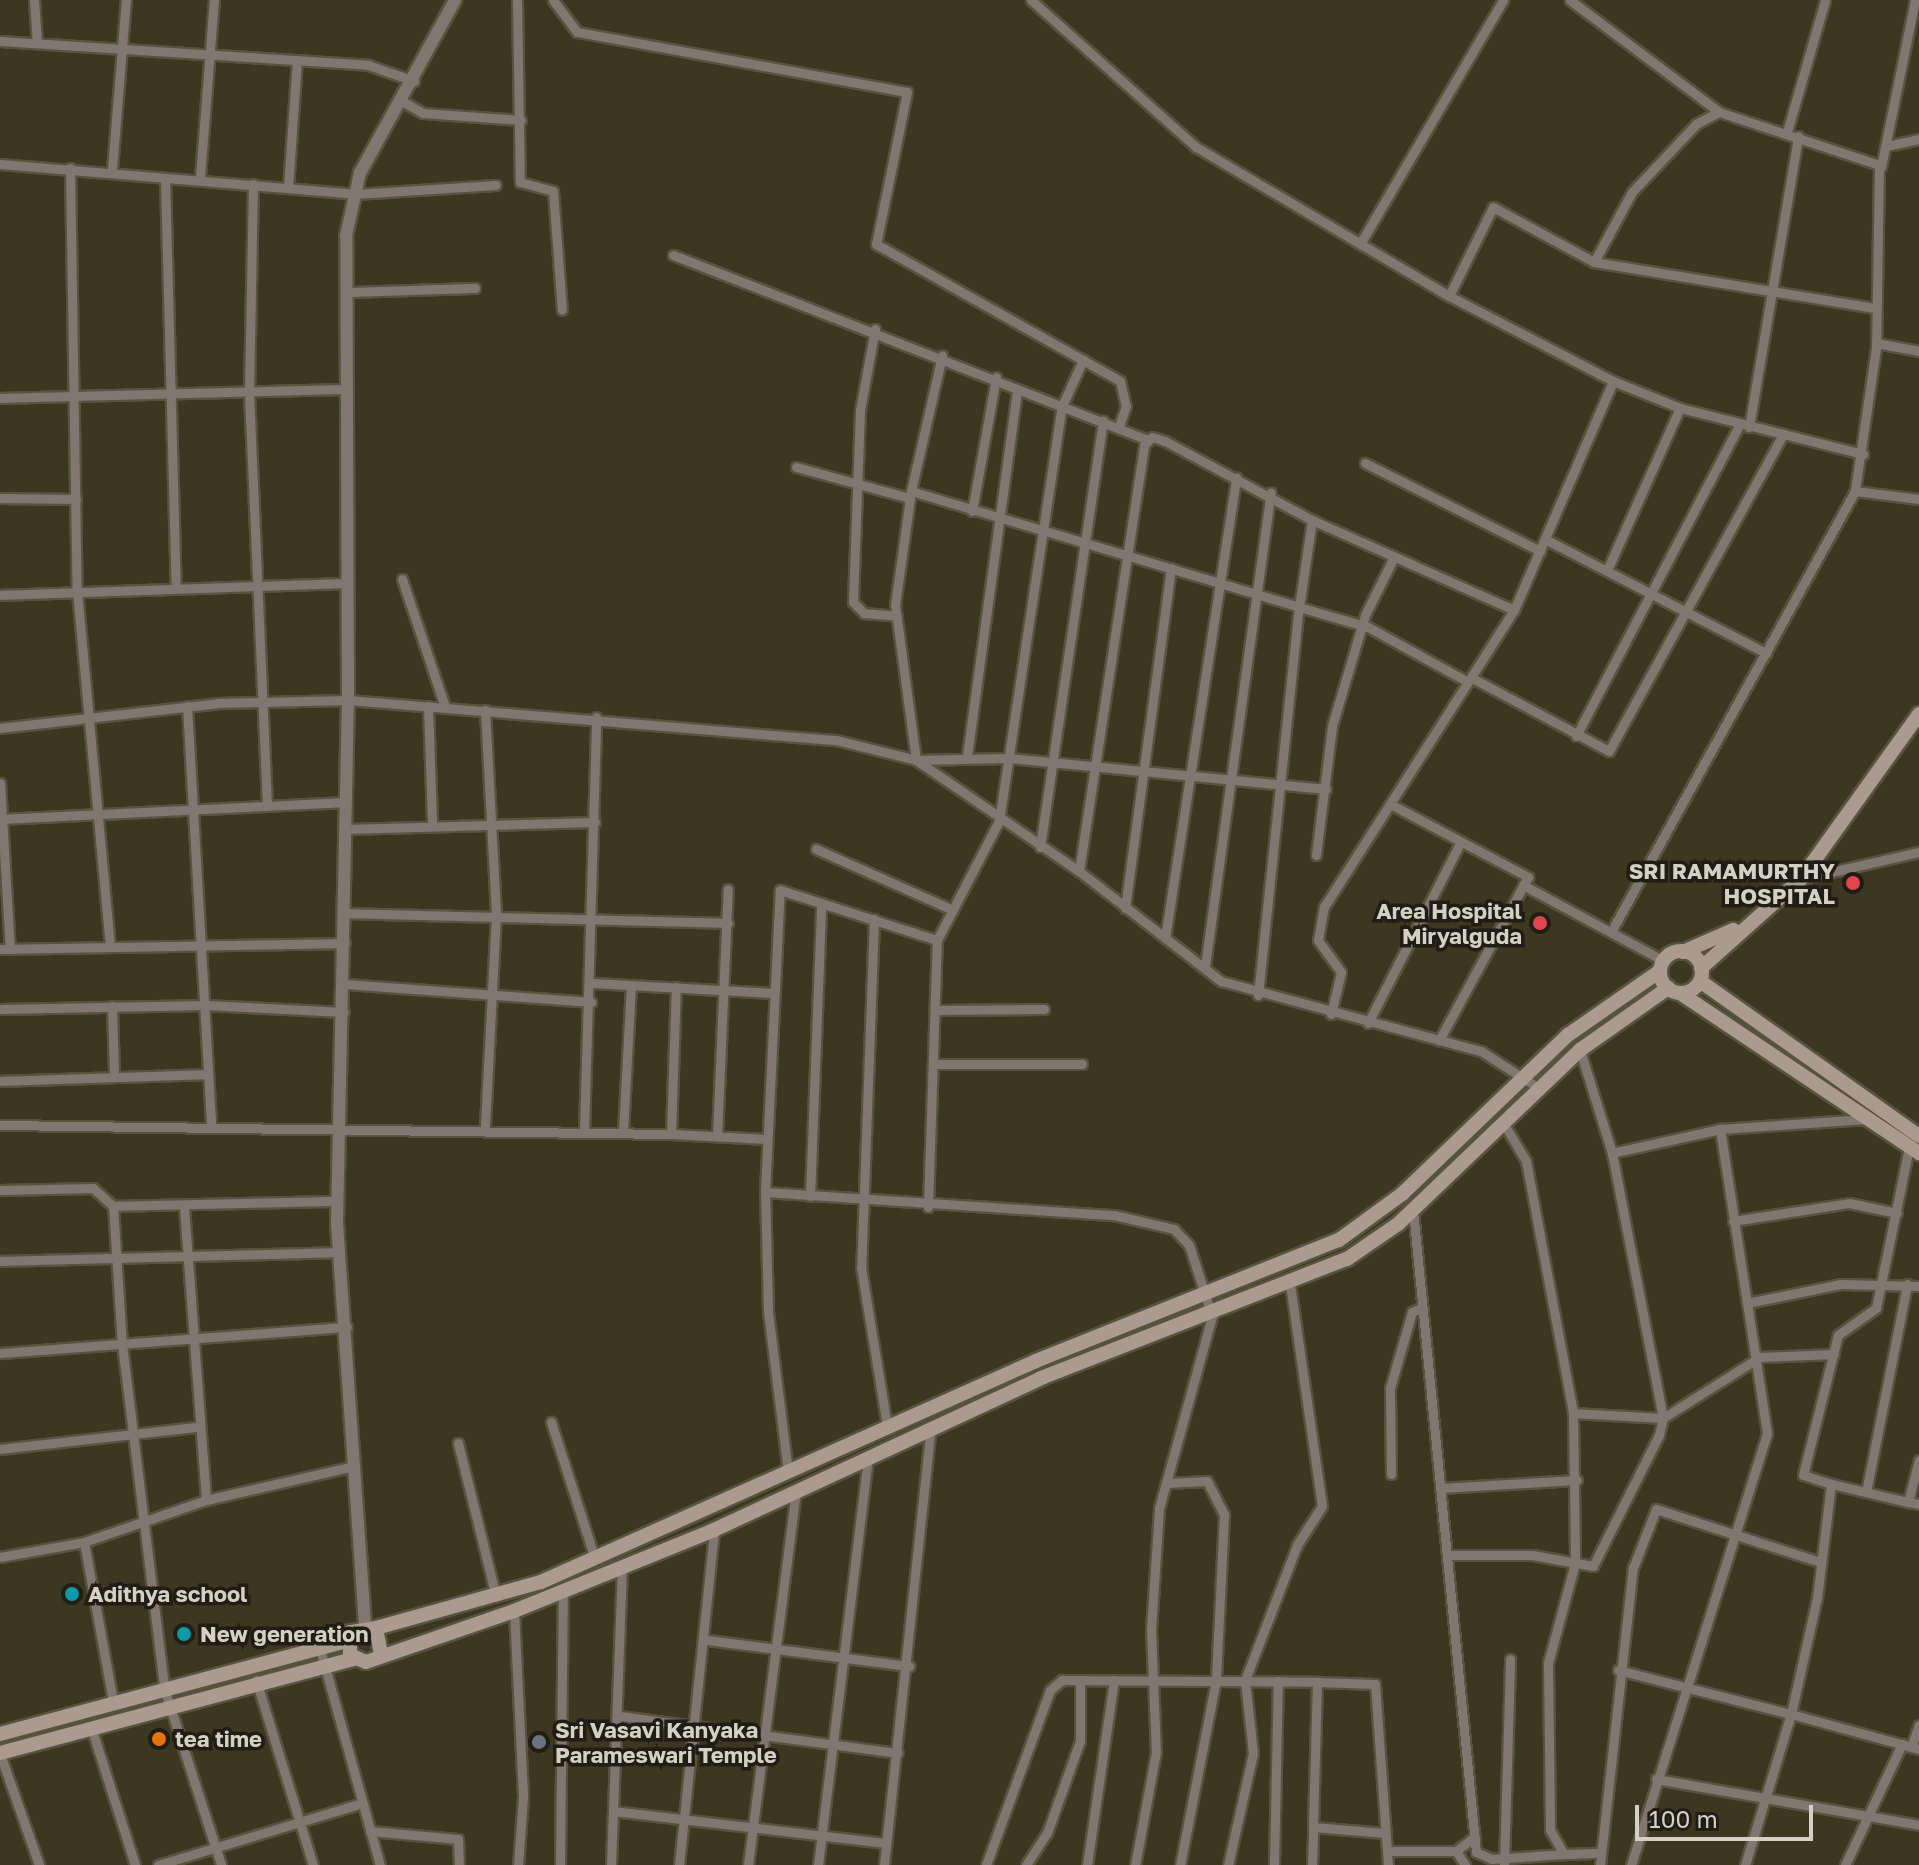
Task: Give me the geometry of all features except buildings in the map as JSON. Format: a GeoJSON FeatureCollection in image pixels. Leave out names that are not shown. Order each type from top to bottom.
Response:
{"type":"FeatureCollection","features":[{"type":"Feature","properties":{"kind":"main road"},"geometry":{"type":"LineString","coordinates":[[0,1753],[256,1680],[381,1654],[563,1593],[714,1530],[931,1427],[1213,1309],[1290,1283],[1364,1250],[1413,1210],[1537,1087],[1580,1050],[1701,974],[1745,925],[1801,879],[1919,714]]}},
{"type":"Feature","properties":{"kind":"main road"},"geometry":{"type":"LineString","coordinates":[[0,1734],[320,1649],[347,1641],[370,1626],[496,1596],[595,1559],[887,1426],[1354,1232],[1525,1074],[1662,966],[1683,952],[1745,925]]}},
{"type":"Feature","properties":{"kind":"main road"},"geometry":{"type":"LineString","coordinates":[[1683,952],[1701,974],[1916,1145]]}},
{"type":"Feature","properties":{"kind":"main road"},"geometry":{"type":"LineString","coordinates":[[1662,966],[1674,991],[1916,1145]]}},
{"type":"Feature","properties":{"kind":"main road"},"geometry":{"type":"LineString","coordinates":[[370,1626],[381,1654]]}},
{"type":"Feature","properties":{"kind":"main road"},"geometry":{"type":"LineString","coordinates":[[347,1641],[354,1659]]}},
{"type":"Feature","properties":{"kind":"street"},"geometry":{"type":"LineString","coordinates":[[34,0],[37,39]]}},
{"type":"Feature","properties":{"kind":"street"},"geometry":{"type":"LineString","coordinates":[[112,169],[126,0]]}},
{"type":"Feature","properties":{"kind":"street"},"geometry":{"type":"LineString","coordinates":[[200,177],[214,0]]}},
{"type":"Feature","properties":{"kind":"street"},"geometry":{"type":"LineString","coordinates":[[370,1626],[350,1467],[347,1327],[338,1201],[343,1125],[347,829],[347,292],[355,194],[455,0]]}},
{"type":"Feature","properties":{"kind":"street"},"geometry":{"type":"LineString","coordinates":[[517,0],[520,182],[553,191],[562,310]]}},
{"type":"Feature","properties":{"kind":"street"},"geometry":{"type":"LineString","coordinates":[[553,0],[577,32],[907,92],[876,244],[1120,381],[1126,406],[1119,426]]}},
{"type":"Feature","properties":{"kind":"street"},"geometry":{"type":"LineString","coordinates":[[1031,0],[1196,147],[1449,296],[1613,381],[1680,408],[1863,454]]}},
{"type":"Feature","properties":{"kind":"street"},"geometry":{"type":"LineString","coordinates":[[1360,244],[1503,0]]}},
{"type":"Feature","properties":{"kind":"street"},"geometry":{"type":"LineString","coordinates":[[1570,0],[1719,112],[1787,132],[1881,167]]}},
{"type":"Feature","properties":{"kind":"street"},"geometry":{"type":"LineString","coordinates":[[1787,132],[1825,0]]}},
{"type":"Feature","properties":{"kind":"street"},"geometry":{"type":"LineString","coordinates":[[1611,932],[1855,491],[1863,454],[1876,343],[1881,167],[1915,0]]}},
{"type":"Feature","properties":{"kind":"street"},"geometry":{"type":"LineString","coordinates":[[0,41],[37,39],[368,65],[414,81]]}},
{"type":"Feature","properties":{"kind":"street"},"geometry":{"type":"LineString","coordinates":[[288,188],[297,60]]}},
{"type":"Feature","properties":{"kind":"street"},"geometry":{"type":"LineString","coordinates":[[402,101],[423,113],[521,120]]}},
{"type":"Feature","properties":{"kind":"street"},"geometry":{"type":"LineString","coordinates":[[1594,262],[1632,192],[1687,133],[1719,112]]}},
{"type":"Feature","properties":{"kind":"street"},"geometry":{"type":"LineString","coordinates":[[1576,736],[1650,591],[1744,426],[1775,291],[1798,136]]}},
{"type":"Feature","properties":{"kind":"street"},"geometry":{"type":"LineString","coordinates":[[1886,146],[1919,139]]}},
{"type":"Feature","properties":{"kind":"street"},"geometry":{"type":"LineString","coordinates":[[0,164],[112,169],[165,178],[200,177],[355,194],[496,185]]}},
{"type":"Feature","properties":{"kind":"street"},"geometry":{"type":"LineString","coordinates":[[70,168],[77,591],[102,812],[110,944]]}},
{"type":"Feature","properties":{"kind":"street"},"geometry":{"type":"LineString","coordinates":[[165,178],[176,586]]}},
{"type":"Feature","properties":{"kind":"street"},"geometry":{"type":"LineString","coordinates":[[253,184],[249,393],[260,703],[267,803]]}},
{"type":"Feature","properties":{"kind":"street"},"geometry":{"type":"LineString","coordinates":[[1449,296],[1493,207],[1594,262],[1876,308]]}},
{"type":"Feature","properties":{"kind":"street"},"geometry":{"type":"LineString","coordinates":[[673,255],[875,329],[1148,440],[1165,441],[1271,493],[1312,520],[1514,610]]}},
{"type":"Feature","properties":{"kind":"street"},"geometry":{"type":"LineString","coordinates":[[347,292],[475,288]]}},
{"type":"Feature","properties":{"kind":"street"},"geometry":{"type":"LineString","coordinates":[[875,329],[860,410],[853,602],[864,613],[897,616]]}},
{"type":"Feature","properties":{"kind":"street"},"geometry":{"type":"LineString","coordinates":[[1876,343],[1919,351]]}},
{"type":"Feature","properties":{"kind":"street"},"geometry":{"type":"LineString","coordinates":[[942,356],[910,494],[897,616],[916,760],[999,821],[1079,871],[1221,981],[1258,995],[1439,1040],[1525,1074],[1537,1087]]}},
{"type":"Feature","properties":{"kind":"street"},"geometry":{"type":"LineString","coordinates":[[928,1207],[938,1064],[935,1010],[937,940],[999,821],[1062,406],[1083,360]]}},
{"type":"Feature","properties":{"kind":"street"},"geometry":{"type":"LineString","coordinates":[[972,511],[996,377]]}},
{"type":"Feature","properties":{"kind":"street"},"geometry":{"type":"LineString","coordinates":[[1331,1014],[1341,972],[1316,929],[1514,610],[1613,381]]}},
{"type":"Feature","properties":{"kind":"street"},"geometry":{"type":"LineString","coordinates":[[0,398],[347,389]]}},
{"type":"Feature","properties":{"kind":"street"},"geometry":{"type":"LineString","coordinates":[[967,756],[1017,389]]}},
{"type":"Feature","properties":{"kind":"street"},"geometry":{"type":"LineString","coordinates":[[1608,568],[1680,408]]}},
{"type":"Feature","properties":{"kind":"street"},"geometry":{"type":"LineString","coordinates":[[1040,847],[1081,542],[1103,421]]}},
{"type":"Feature","properties":{"kind":"street"},"geometry":{"type":"LineString","coordinates":[[796,467],[998,517],[1216,579],[1363,625],[1609,751],[1783,434]]}},
{"type":"Feature","properties":{"kind":"street"},"geometry":{"type":"LineString","coordinates":[[1079,871],[1091,767],[1129,556],[1135,474],[1148,440]]}},
{"type":"Feature","properties":{"kind":"street"},"geometry":{"type":"LineString","coordinates":[[1365,463],[1540,551]]}},
{"type":"Feature","properties":{"kind":"street"},"geometry":{"type":"LineString","coordinates":[[1165,938],[1216,579],[1236,477]]}},
{"type":"Feature","properties":{"kind":"street"},"geometry":{"type":"LineString","coordinates":[[1855,491],[1919,499]]}},
{"type":"Feature","properties":{"kind":"street"},"geometry":{"type":"LineString","coordinates":[[1205,966],[1235,776],[1271,493]]}},
{"type":"Feature","properties":{"kind":"street"},"geometry":{"type":"LineString","coordinates":[[0,498],[76,499]]}},
{"type":"Feature","properties":{"kind":"street"},"geometry":{"type":"LineString","coordinates":[[1258,995],[1299,607],[1312,520]]}},
{"type":"Feature","properties":{"kind":"street"},"geometry":{"type":"LineString","coordinates":[[1545,539],[1608,568],[1766,653]]}},
{"type":"Feature","properties":{"kind":"street"},"geometry":{"type":"LineString","coordinates":[[1316,855],[1332,726],[1363,625],[1394,557]]}},
{"type":"Feature","properties":{"kind":"street"},"geometry":{"type":"LineString","coordinates":[[1125,908],[1171,568]]}},
{"type":"Feature","properties":{"kind":"street"},"geometry":{"type":"LineString","coordinates":[[402,579],[445,707]]}},
{"type":"Feature","properties":{"kind":"street"},"geometry":{"type":"LineString","coordinates":[[0,595],[256,582],[348,583]]}},
{"type":"Feature","properties":{"kind":"street"},"geometry":{"type":"LineString","coordinates":[[0,728],[187,706],[348,700],[596,717],[836,740],[916,760],[967,756],[1007,758],[1144,773],[1235,776],[1326,789]]}},
{"type":"Feature","properties":{"kind":"street"},"geometry":{"type":"LineString","coordinates":[[187,706],[211,1124]]}},
{"type":"Feature","properties":{"kind":"street"},"geometry":{"type":"LineString","coordinates":[[428,706],[432,821]]}},
{"type":"Feature","properties":{"kind":"street"},"geometry":{"type":"LineString","coordinates":[[485,710],[495,822],[496,915],[495,994],[485,1127]]}},
{"type":"Feature","properties":{"kind":"street"},"geometry":{"type":"LineString","coordinates":[[584,1131],[593,983],[596,717]]}},
{"type":"Feature","properties":{"kind":"street"},"geometry":{"type":"LineString","coordinates":[[0,783],[5,949],[110,944],[345,943]]}},
{"type":"Feature","properties":{"kind":"street"},"geometry":{"type":"LineString","coordinates":[[2,819],[192,806],[347,802]]}},
{"type":"Feature","properties":{"kind":"street"},"geometry":{"type":"LineString","coordinates":[[1394,806],[1459,845],[1528,877],[1439,1040]]}},
{"type":"Feature","properties":{"kind":"street"},"geometry":{"type":"LineString","coordinates":[[347,829],[432,821],[595,822]]}},
{"type":"Feature","properties":{"kind":"street"},"geometry":{"type":"LineString","coordinates":[[1368,1023],[1459,845]]}},
{"type":"Feature","properties":{"kind":"street"},"geometry":{"type":"LineString","coordinates":[[816,849],[953,910]]}},
{"type":"Feature","properties":{"kind":"street"},"geometry":{"type":"LineString","coordinates":[[1801,879],[1919,852]]}},
{"type":"Feature","properties":{"kind":"street"},"geometry":{"type":"LineString","coordinates":[[1523,885],[1611,932],[1662,966]]}},
{"type":"Feature","properties":{"kind":"street"},"geometry":{"type":"LineString","coordinates":[[717,1136],[728,889]]}},
{"type":"Feature","properties":{"kind":"street"},"geometry":{"type":"LineString","coordinates":[[788,1472],[768,1311],[765,1192],[780,890],[937,940]]}},
{"type":"Feature","properties":{"kind":"street"},"geometry":{"type":"LineString","coordinates":[[810,1196],[821,903]]}},
{"type":"Feature","properties":{"kind":"street"},"geometry":{"type":"LineString","coordinates":[[346,913],[728,923]]}},
{"type":"Feature","properties":{"kind":"street"},"geometry":{"type":"LineString","coordinates":[[874,919],[861,1267],[887,1426]]}},
{"type":"Feature","properties":{"kind":"street"},"geometry":{"type":"LineString","coordinates":[[593,983],[774,993]]}},
{"type":"Feature","properties":{"kind":"street"},"geometry":{"type":"LineString","coordinates":[[345,984],[591,1002]]}},
{"type":"Feature","properties":{"kind":"street"},"geometry":{"type":"LineString","coordinates":[[623,1132],[631,985]]}},
{"type":"Feature","properties":{"kind":"street"},"geometry":{"type":"LineString","coordinates":[[671,1134],[676,987]]}},
{"type":"Feature","properties":{"kind":"street"},"geometry":{"type":"LineString","coordinates":[[0,1009],[206,1005],[344,1012]]}},
{"type":"Feature","properties":{"kind":"street"},"geometry":{"type":"LineString","coordinates":[[112,1006],[114,1075]]}},
{"type":"Feature","properties":{"kind":"street"},"geometry":{"type":"LineString","coordinates":[[935,1010],[1044,1009]]}},
{"type":"Feature","properties":{"kind":"street"},"geometry":{"type":"LineString","coordinates":[[1580,1050],[1612,1153],[1663,1418]]}},
{"type":"Feature","properties":{"kind":"street"},"geometry":{"type":"LineString","coordinates":[[938,1064],[1082,1064]]}},
{"type":"Feature","properties":{"kind":"street"},"geometry":{"type":"LineString","coordinates":[[0,1081],[207,1074]]}},
{"type":"Feature","properties":{"kind":"street"},"geometry":{"type":"LineString","coordinates":[[1612,1153],[1720,1129],[1872,1119]]}},
{"type":"Feature","properties":{"kind":"street"},"geometry":{"type":"LineString","coordinates":[[1502,1121],[1526,1161],[1573,1413],[1577,1480],[1575,1563],[1548,1663],[1547,1791],[1553,1844],[1564,1854]]}},
{"type":"Feature","properties":{"kind":"street"},"geometry":{"type":"LineString","coordinates":[[0,1125],[485,1127],[767,1139]]}},
{"type":"Feature","properties":{"kind":"street"},"geometry":{"type":"LineString","coordinates":[[1631,1865],[1683,1689],[1767,1433],[1760,1357],[1747,1303],[1720,1129]]}},
{"type":"Feature","properties":{"kind":"street"},"geometry":{"type":"LineString","coordinates":[[1916,1145],[1876,1308],[1838,1335],[1803,1475],[1914,1503],[1919,1460]]}},
{"type":"Feature","properties":{"kind":"street"},"geometry":{"type":"LineString","coordinates":[[0,1190],[93,1188],[113,1206],[184,1207],[338,1201]]}},
{"type":"Feature","properties":{"kind":"street"},"geometry":{"type":"LineString","coordinates":[[765,1192],[861,1204],[1114,1215],[1174,1229],[1189,1245],[1213,1309],[1166,1483],[1154,1556],[1151,1680],[1156,1752],[1135,1865]]}},
{"type":"Feature","properties":{"kind":"street"},"geometry":{"type":"LineString","coordinates":[[1733,1221],[1849,1203],[1897,1213]]}},
{"type":"Feature","properties":{"kind":"street"},"geometry":{"type":"LineString","coordinates":[[113,1206],[122,1344],[164,1688],[221,1865]]}},
{"type":"Feature","properties":{"kind":"street"},"geometry":{"type":"LineString","coordinates":[[184,1207],[196,1427],[206,1500]]}},
{"type":"Feature","properties":{"kind":"street"},"geometry":{"type":"LineString","coordinates":[[1413,1210],[1440,1488],[1450,1555],[1475,1836],[1483,1858],[1504,1861],[1600,1853]]}},
{"type":"Feature","properties":{"kind":"street"},"geometry":{"type":"LineString","coordinates":[[0,1261],[185,1253],[340,1252]]}},
{"type":"Feature","properties":{"kind":"street"},"geometry":{"type":"LineString","coordinates":[[1228,1865],[1253,1753],[1245,1680],[1297,1545],[1322,1506],[1290,1283]]}},
{"type":"Feature","properties":{"kind":"street"},"geometry":{"type":"LineString","coordinates":[[1747,1303],[1840,1284],[1919,1286]]}},
{"type":"Feature","properties":{"kind":"street"},"geometry":{"type":"LineString","coordinates":[[1866,1492],[1907,1284]]}},
{"type":"Feature","properties":{"kind":"street"},"geometry":{"type":"LineString","coordinates":[[1391,1474],[1390,1388],[1412,1312],[1421,1308]]}},
{"type":"Feature","properties":{"kind":"street"},"geometry":{"type":"LineString","coordinates":[[0,1353],[347,1327]]}},
{"type":"Feature","properties":{"kind":"street"},"geometry":{"type":"LineString","coordinates":[[1450,1555],[1532,1555],[1593,1566],[1663,1418],[1760,1357],[1834,1354]]}},
{"type":"Feature","properties":{"kind":"street"},"geometry":{"type":"LineString","coordinates":[[1573,1413],[1663,1418]]}},
{"type":"Feature","properties":{"kind":"street"},"geometry":{"type":"LineString","coordinates":[[551,1422],[595,1559]]}},
{"type":"Feature","properties":{"kind":"street"},"geometry":{"type":"LineString","coordinates":[[0,1449],[196,1427]]}},
{"type":"Feature","properties":{"kind":"street"},"geometry":{"type":"LineString","coordinates":[[884,1865],[909,1666],[931,1427]]}},
{"type":"Feature","properties":{"kind":"street"},"geometry":{"type":"LineString","coordinates":[[458,1443],[496,1596]]}},
{"type":"Feature","properties":{"kind":"street"},"geometry":{"type":"LineString","coordinates":[[818,1865],[868,1457]]}},
{"type":"Feature","properties":{"kind":"street"},"geometry":{"type":"LineString","coordinates":[[0,1557],[84,1542],[206,1500],[350,1467]]}},
{"type":"Feature","properties":{"kind":"street"},"geometry":{"type":"LineString","coordinates":[[1440,1488],[1577,1480]]}},
{"type":"Feature","properties":{"kind":"street"},"geometry":{"type":"LineString","coordinates":[[1166,1483],[1207,1481],[1219,1493],[1216,1680],[1180,1865]]}},
{"type":"Feature","properties":{"kind":"street"},"geometry":{"type":"LineString","coordinates":[[1745,1865],[1791,1714],[1820,1562],[1831,1484]]}},
{"type":"Feature","properties":{"kind":"street"},"geometry":{"type":"LineString","coordinates":[[748,1865],[781,1650],[796,1490]]}},
{"type":"Feature","properties":{"kind":"street"},"geometry":{"type":"LineString","coordinates":[[1600,1865],[1618,1670],[1633,1568],[1656,1509],[1734,1531],[1820,1562]]}},
{"type":"Feature","properties":{"kind":"street"},"geometry":{"type":"LineString","coordinates":[[679,1865],[689,1815],[708,1640],[714,1530]]}},
{"type":"Feature","properties":{"kind":"street"},"geometry":{"type":"LineString","coordinates":[[84,1542],[113,1702]]}},
{"type":"Feature","properties":{"kind":"street"},"geometry":{"type":"LineString","coordinates":[[611,1865],[620,1716],[622,1568]]}},
{"type":"Feature","properties":{"kind":"street"},"geometry":{"type":"LineString","coordinates":[[560,1865],[563,1593]]}},
{"type":"Feature","properties":{"kind":"street"},"geometry":{"type":"LineString","coordinates":[[514,1611],[523,1797],[518,1865]]}},
{"type":"Feature","properties":{"kind":"street"},"geometry":{"type":"LineString","coordinates":[[708,1640],[909,1666]]}},
{"type":"Feature","properties":{"kind":"street"},"geometry":{"type":"LineString","coordinates":[[320,1649],[380,1865]]}},
{"type":"Feature","properties":{"kind":"street"},"geometry":{"type":"LineString","coordinates":[[1504,1861],[1510,1659]]}},
{"type":"Feature","properties":{"kind":"street"},"geometry":{"type":"LineString","coordinates":[[1618,1670],[1910,1746]]}},
{"type":"Feature","properties":{"kind":"street"},"geometry":{"type":"LineString","coordinates":[[256,1680],[313,1865]]}},
{"type":"Feature","properties":{"kind":"street"},"geometry":{"type":"LineString","coordinates":[[986,1865],[1050,1690],[1062,1680],[1375,1684],[1388,1865]]}},
{"type":"Feature","properties":{"kind":"street"},"geometry":{"type":"LineString","coordinates":[[1026,1865],[1047,1833],[1080,1741],[1080,1680]]}},
{"type":"Feature","properties":{"kind":"street"},"geometry":{"type":"LineString","coordinates":[[1087,1865],[1114,1680]]}},
{"type":"Feature","properties":{"kind":"street"},"geometry":{"type":"LineString","coordinates":[[1274,1865],[1278,1681]]}},
{"type":"Feature","properties":{"kind":"street"},"geometry":{"type":"LineString","coordinates":[[1312,1865],[1317,1682]]}},
{"type":"Feature","properties":{"kind":"street"},"geometry":{"type":"LineString","coordinates":[[620,1716],[697,1723],[898,1753]]}},
{"type":"Feature","properties":{"kind":"street"},"geometry":{"type":"LineString","coordinates":[[1845,1865],[1868,1813],[1910,1746],[1919,1725]]}},
{"type":"Feature","properties":{"kind":"street"},"geometry":{"type":"LineString","coordinates":[[91,1727],[135,1865]]}},
{"type":"Feature","properties":{"kind":"street"},"geometry":{"type":"LineString","coordinates":[[0,1753],[39,1865]]}},
{"type":"Feature","properties":{"kind":"street"},"geometry":{"type":"LineString","coordinates":[[1656,1779],[1764,1799],[1868,1813],[1919,1825]]}},
{"type":"Feature","properties":{"kind":"street"},"geometry":{"type":"LineString","coordinates":[[158,1865],[362,1803]]}},
{"type":"Feature","properties":{"kind":"street"},"geometry":{"type":"LineString","coordinates":[[613,1811],[757,1822],[886,1843]]}},
{"type":"Feature","properties":{"kind":"street"},"geometry":{"type":"LineString","coordinates":[[1313,1827],[1385,1833]]}},
{"type":"Feature","properties":{"kind":"street"},"geometry":{"type":"LineString","coordinates":[[370,1831],[458,1839],[459,1865]]}},
{"type":"Feature","properties":{"kind":"street"},"geometry":{"type":"LineString","coordinates":[[1387,1851],[1456,1851],[1475,1836]]}},
{"type":"Feature","properties":{"kind":"street"},"geometry":{"type":"LineString","coordinates":[[1456,1851],[1456,1865]]}},
{"type":"Feature","properties":{"kind":"street"},"geometry":{"type":"LineString","coordinates":[[1456,1851],[1465,1865]]}},
{"type":"Feature","properties":{"kind":"place","name":"SRI RAMAMURTHY HOSPITAL"},"geometry":{"type":"Point","coordinates":[1853,883]}},
{"type":"Feature","properties":{"kind":"place","name":"Area Hospital Miryalguda"},"geometry":{"type":"Point","coordinates":[1540,923]}},
{"type":"Feature","properties":{"kind":"place","name":"Adithya school"},"geometry":{"type":"Point","coordinates":[72,1594]}},
{"type":"Feature","properties":{"kind":"place","name":"New generation"},"geometry":{"type":"Point","coordinates":[184,1634]}},
{"type":"Feature","properties":{"kind":"place","name":"tea time"},"geometry":{"type":"Point","coordinates":[159,1739]}},
{"type":"Feature","properties":{"kind":"place","name":"Sri Vasavi Kanyaka Parameswari Temple"},"geometry":{"type":"Point","coordinates":[539,1742]}}]}
